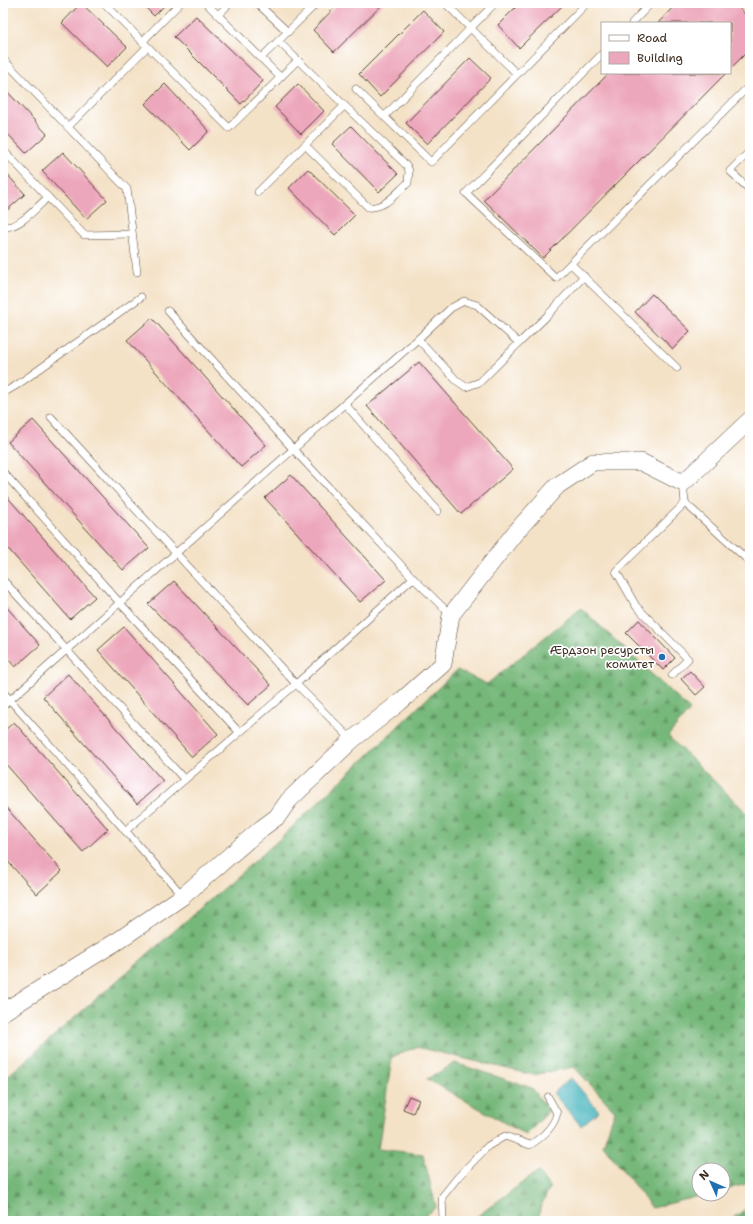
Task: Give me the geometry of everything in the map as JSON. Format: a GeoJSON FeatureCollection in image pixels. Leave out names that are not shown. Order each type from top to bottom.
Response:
{"type":"FeatureCollection","features":[{"type":"Feature","properties":{"kind":"street"},"geometry":{"type":"LineString","coordinates":[[5,1007],[119,940],[183,896],[262,828],[277,817],[289,800],[352,740],[400,702],[443,664],[451,615],[514,534],[557,486],[592,462],[641,462],[683,483],[750,420]]}},
{"type":"Feature","properties":{"kind":"lane"},"geometry":{"type":"LineString","coordinates":[[104,3],[229,128],[297,61]]}},
{"type":"Feature","properties":{"kind":"lane"},"geometry":{"type":"LineString","coordinates":[[68,127],[145,44],[180,3]]}},
{"type":"Feature","properties":{"kind":"lane"},"geometry":{"type":"LineString","coordinates":[[206,3],[280,77]]}},
{"type":"Feature","properties":{"kind":"lane"},"geometry":{"type":"LineString","coordinates":[[218,15],[230,3]]}},
{"type":"Feature","properties":{"kind":"lane"},"geometry":{"type":"LineString","coordinates":[[257,3],[288,32]]}},
{"type":"Feature","properties":{"kind":"lane"},"geometry":{"type":"LineString","coordinates":[[261,58],[317,3]]}},
{"type":"Feature","properties":{"kind":"lane"},"geometry":{"type":"LineString","coordinates":[[445,3],[517,74]]}},
{"type":"Feature","properties":{"kind":"lane"},"geometry":{"type":"LineString","coordinates":[[384,116],[495,3]]}},
{"type":"Feature","properties":{"kind":"lane"},"geometry":{"type":"LineString","coordinates":[[356,89],[431,162],[586,3]]}},
{"type":"Feature","properties":{"kind":"lane"},"geometry":{"type":"LineString","coordinates":[[633,22],[652,3]]}},
{"type":"Feature","properties":{"kind":"lane"},"geometry":{"type":"LineString","coordinates":[[278,41],[407,166],[409,171],[408,183],[382,205],[375,208],[368,207],[305,145]]}},
{"type":"Feature","properties":{"kind":"lane"},"geometry":{"type":"LineString","coordinates":[[601,55],[466,193],[556,278],[750,85]]}},
{"type":"Feature","properties":{"kind":"lane"},"geometry":{"type":"LineString","coordinates":[[3,59],[127,189],[137,272]]}},
{"type":"Feature","properties":{"kind":"lane"},"geometry":{"type":"LineString","coordinates":[[258,192],[344,106]]}},
{"type":"Feature","properties":{"kind":"lane"},"geometry":{"type":"LineString","coordinates":[[3,150],[84,235],[132,234]]}},
{"type":"Feature","properties":{"kind":"lane"},"geometry":{"type":"LineString","coordinates":[[750,151],[730,171],[750,190]]}},
{"type":"Feature","properties":{"kind":"lane"},"geometry":{"type":"LineString","coordinates":[[3,226],[7,227],[17,225],[48,197]]}},
{"type":"Feature","properties":{"kind":"lane"},"geometry":{"type":"LineString","coordinates":[[571,264],[677,368]]}},
{"type":"Feature","properties":{"kind":"lane"},"geometry":{"type":"LineString","coordinates":[[418,338],[457,382],[466,387],[480,382],[547,316],[584,276]]}},
{"type":"Feature","properties":{"kind":"lane"},"geometry":{"type":"LineString","coordinates":[[3,393],[17,385],[141,297]]}},
{"type":"Feature","properties":{"kind":"lane"},"geometry":{"type":"LineString","coordinates":[[3,706],[120,604],[451,308],[464,301],[477,305],[519,343]]}},
{"type":"Feature","properties":{"kind":"lane"},"geometry":{"type":"LineString","coordinates":[[168,311],[293,449],[414,578],[451,615]]}},
{"type":"Feature","properties":{"kind":"lane"},"geometry":{"type":"LineString","coordinates":[[345,404],[438,511]]}},
{"type":"Feature","properties":{"kind":"lane"},"geometry":{"type":"LineString","coordinates":[[51,417],[296,684],[352,740]]}},
{"type":"Feature","properties":{"kind":"lane"},"geometry":{"type":"LineString","coordinates":[[3,472],[120,604],[239,732]]}},
{"type":"Feature","properties":{"kind":"lane"},"geometry":{"type":"LineString","coordinates":[[683,483],[685,503],[750,562]]}},
{"type":"Feature","properties":{"kind":"lane"},"geometry":{"type":"LineString","coordinates":[[672,675],[688,658],[636,606],[616,571],[685,503]]}},
{"type":"Feature","properties":{"kind":"lane"},"geometry":{"type":"LineString","coordinates":[[125,830],[296,684],[414,578]]}},
{"type":"Feature","properties":{"kind":"lane"},"geometry":{"type":"LineString","coordinates":[[3,580],[184,779]]}},
{"type":"Feature","properties":{"kind":"lane"},"geometry":{"type":"LineString","coordinates":[[3,692],[183,896]]}},
{"type":"Feature","properties":{"kind":"lane"},"geometry":{"type":"LineString","coordinates":[[441,1221],[443,1219],[442,1197],[458,1177],[488,1146],[505,1136],[530,1145],[546,1132],[556,1120],[558,1113],[548,1097]]}},
{"type":"Feature","properties":{"kind":"green space"},"geometry":{"type":"Polygon","coordinates":[[[581,608],[690,710],[668,736],[750,816],[750,1183],[731,1188],[731,1162],[691,1162],[691,1198],[652,1208],[603,1145],[615,1111],[574,1067],[533,1075],[416,1047],[392,1057],[378,1149],[423,1154],[436,1207],[420,1221],[3,1221],[3,1080],[281,838],[457,670],[487,684],[581,608]]]}},
{"type":"Feature","properties":{"kind":"green space"},"geometry":{"type":"Polygon","coordinates":[[[455,1063],[532,1088],[549,1111],[526,1135],[427,1079],[455,1063]]]}},
{"type":"Feature","properties":{"kind":"green space"},"geometry":{"type":"Polygon","coordinates":[[[538,1171],[550,1188],[540,1208],[539,1221],[471,1221],[538,1171]]]}},
{"type":"Feature","properties":{"kind":"green space"},"geometry":{"type":"Polygon","coordinates":[[[750,1206],[750,1221],[729,1221],[750,1206]]]}},
{"type":"Feature","properties":{"kind":"water"},"geometry":{"type":"Polygon","coordinates":[[[571,1078],[599,1111],[581,1126],[553,1093],[571,1078]]]}},
{"type":"Feature","properties":{"kind":"building"},"geometry":{"type":"Polygon","coordinates":[[[81,3],[127,47],[107,67],[62,23],[81,3]]]}},
{"type":"Feature","properties":{"kind":"building"},"geometry":{"type":"Polygon","coordinates":[[[141,3],[167,3],[154,16],[141,3]]]}},
{"type":"Feature","properties":{"kind":"building"},"geometry":{"type":"Polygon","coordinates":[[[339,3],[384,3],[334,52],[313,30],[339,3]]]}},
{"type":"Feature","properties":{"kind":"building"},"geometry":{"type":"Polygon","coordinates":[[[520,3],[565,3],[519,48],[498,25],[520,3]]]}},
{"type":"Feature","properties":{"kind":"building"},"geometry":{"type":"Polygon","coordinates":[[[677,3],[734,3],[750,19],[750,49],[731,68],[731,22],[659,22],[677,3]]]}},
{"type":"Feature","properties":{"kind":"building"},"geometry":{"type":"Polygon","coordinates":[[[423,10],[444,32],[380,97],[359,74],[423,10]]]}},
{"type":"Feature","properties":{"kind":"building"},"geometry":{"type":"Polygon","coordinates":[[[196,16],[263,81],[241,104],[174,37],[196,16]]]}},
{"type":"Feature","properties":{"kind":"building"},"geometry":{"type":"Polygon","coordinates":[[[470,58],[491,78],[427,144],[406,123],[470,58]]]}},
{"type":"Feature","properties":{"kind":"building"},"geometry":{"type":"Polygon","coordinates":[[[608,74],[725,74],[543,258],[484,200],[608,74]]]}},
{"type":"Feature","properties":{"kind":"building"},"geometry":{"type":"Polygon","coordinates":[[[165,84],[209,131],[190,150],[145,104],[165,84]]]}},
{"type":"Feature","properties":{"kind":"building"},"geometry":{"type":"Polygon","coordinates":[[[298,84],[324,111],[301,134],[275,107],[298,84]]]}},
{"type":"Feature","properties":{"kind":"building"},"geometry":{"type":"Polygon","coordinates":[[[3,87],[47,134],[26,153],[3,129],[3,87]]]}},
{"type":"Feature","properties":{"kind":"building"},"geometry":{"type":"Polygon","coordinates":[[[351,126],[398,174],[379,192],[332,144],[351,126]]]}},
{"type":"Feature","properties":{"kind":"building"},"geometry":{"type":"Polygon","coordinates":[[[63,152],[107,200],[86,219],[42,171],[63,152]]]}},
{"type":"Feature","properties":{"kind":"building"},"geometry":{"type":"Polygon","coordinates":[[[308,169],[355,215],[335,235],[289,188],[308,169]]]}},
{"type":"Feature","properties":{"kind":"building"},"geometry":{"type":"Polygon","coordinates":[[[3,170],[25,194],[3,214],[3,170]]]}},
{"type":"Feature","properties":{"kind":"building"},"geometry":{"type":"Polygon","coordinates":[[[652,294],[690,331],[673,349],[635,312],[652,294]]]}},
{"type":"Feature","properties":{"kind":"building"},"geometry":{"type":"Polygon","coordinates":[[[152,318],[266,445],[241,467],[127,340],[152,318]]]}},
{"type":"Feature","properties":{"kind":"building"},"geometry":{"type":"Polygon","coordinates":[[[419,362],[513,469],[461,514],[367,406],[419,362]]]}},
{"type":"Feature","properties":{"kind":"building"},"geometry":{"type":"Polygon","coordinates":[[[33,420],[149,548],[123,570],[8,442],[33,420]]]}},
{"type":"Feature","properties":{"kind":"building"},"geometry":{"type":"Polygon","coordinates":[[[291,475],[386,580],[360,602],[265,498],[291,475]]]}},
{"type":"Feature","properties":{"kind":"building"},"geometry":{"type":"Polygon","coordinates":[[[3,492],[95,597],[70,619],[3,543],[3,492]]]}},
{"type":"Feature","properties":{"kind":"building"},"geometry":{"type":"Polygon","coordinates":[[[174,581],[271,685],[248,705],[148,604],[174,581]]]}},
{"type":"Feature","properties":{"kind":"building"},"geometry":{"type":"Polygon","coordinates":[[[3,603],[40,645],[15,667],[3,653],[3,603]]]}},
{"type":"Feature","properties":{"kind":"building"},"geometry":{"type":"Polygon","coordinates":[[[639,620],[675,658],[663,670],[626,633],[639,620]]]}},
{"type":"Feature","properties":{"kind":"building"},"geometry":{"type":"Polygon","coordinates":[[[124,627],[218,734],[192,757],[98,650],[124,627]]]}},
{"type":"Feature","properties":{"kind":"building"},"geometry":{"type":"Polygon","coordinates":[[[690,671],[705,687],[696,695],[681,679],[690,671]]]}},
{"type":"Feature","properties":{"kind":"building"},"geometry":{"type":"Polygon","coordinates":[[[68,674],[163,781],[137,804],[43,697],[68,674]]]}},
{"type":"Feature","properties":{"kind":"building"},"geometry":{"type":"Polygon","coordinates":[[[14,722],[108,829],[83,852],[3,761],[3,732],[14,722]]]}},
{"type":"Feature","properties":{"kind":"building"},"geometry":{"type":"Polygon","coordinates":[[[3,804],[62,871],[37,894],[3,856],[3,804]]]}},
{"type":"Feature","properties":{"kind":"building"},"geometry":{"type":"Polygon","coordinates":[[[409,1096],[419,1100],[413,1113],[403,1109],[409,1096]]]}},
{"type":"Feature","properties":{"kind":"place","name":"Æрдзон ресурсты комитет"},"geometry":{"type":"Point","coordinates":[662,657]}}]}
